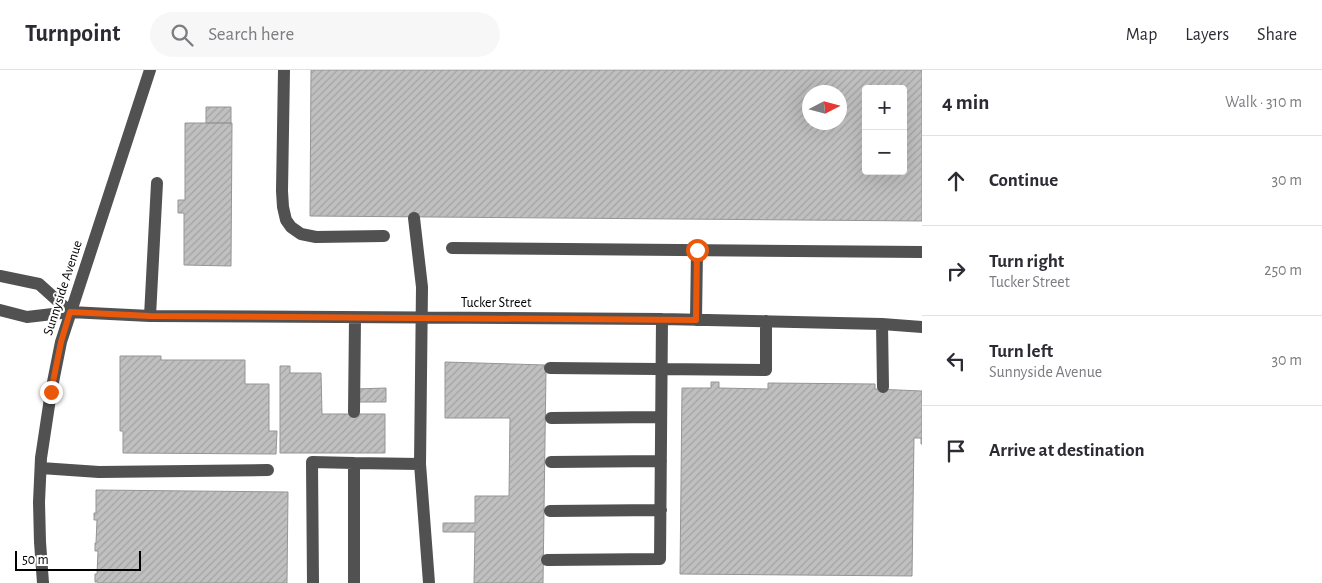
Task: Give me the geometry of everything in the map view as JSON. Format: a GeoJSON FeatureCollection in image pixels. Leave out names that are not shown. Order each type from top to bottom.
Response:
{"type":"FeatureCollection","features":[{"type":"Feature","properties":{"kind":"street","name":"Sunnyside Avenue"},"geometry":{"type":"LineString","coordinates":[[42,583],[39,502],[41,468],[51,392],[61,342],[150,70]]}},
{"type":"Feature","properties":{"kind":"street"},"geometry":{"type":"LineString","coordinates":[[284,70],[282,191],[286,220],[291,227],[301,234],[316,237],[384,236]]}},
{"type":"Feature","properties":{"kind":"street"},"geometry":{"type":"LineString","coordinates":[[150,316],[156,183]]}},
{"type":"Feature","properties":{"kind":"street"},"geometry":{"type":"LineString","coordinates":[[414,218],[422,287],[420,464],[429,583]]}},
{"type":"Feature","properties":{"kind":"street"},"geometry":{"type":"LineString","coordinates":[[452,248],[922,252]]}},
{"type":"Feature","properties":{"kind":"street"},"geometry":{"type":"LineString","coordinates":[[696,320],[697,250]]}},
{"type":"Feature","properties":{"kind":"street"},"geometry":{"type":"LineString","coordinates":[[0,276],[39,284],[70,312]]}},
{"type":"Feature","properties":{"kind":"street","name":"Tucker Street"},"geometry":{"type":"LineString","coordinates":[[0,310],[27,317],[70,312],[150,316],[662,319],[882,324],[922,327]]}},
{"type":"Feature","properties":{"kind":"street"},"geometry":{"type":"LineString","coordinates":[[354,412],[355,318]]}},
{"type":"Feature","properties":{"kind":"street"},"geometry":{"type":"LineString","coordinates":[[547,560],[660,559],[662,319]]}},
{"type":"Feature","properties":{"kind":"street"},"geometry":{"type":"LineString","coordinates":[[550,368],[766,370],[766,321]]}},
{"type":"Feature","properties":{"kind":"street"},"geometry":{"type":"LineString","coordinates":[[882,324],[883,387]]}},
{"type":"Feature","properties":{"kind":"street"},"geometry":{"type":"LineString","coordinates":[[551,418],[661,417]]}},
{"type":"Feature","properties":{"kind":"street"},"geometry":{"type":"LineString","coordinates":[[551,462],[661,461]]}},
{"type":"Feature","properties":{"kind":"street"},"geometry":{"type":"LineString","coordinates":[[313,583],[312,462],[420,464]]}},
{"type":"Feature","properties":{"kind":"street"},"geometry":{"type":"LineString","coordinates":[[354,462],[354,583]]}},
{"type":"Feature","properties":{"kind":"street"},"geometry":{"type":"LineString","coordinates":[[41,468],[99,472],[268,470]]}},
{"type":"Feature","properties":{"kind":"street"},"geometry":{"type":"LineString","coordinates":[[550,511],[660,510]]}},
{"type":"Feature","properties":{"kind":"building"},"geometry":{"type":"Polygon","coordinates":[[[311,70],[922,70],[922,221],[310,216],[311,70]]]}},
{"type":"Feature","properties":{"kind":"building"},"geometry":{"type":"Polygon","coordinates":[[[206,107],[231,107],[231,123],[206,123],[206,107]]]}},
{"type":"Feature","properties":{"kind":"building"},"geometry":{"type":"Polygon","coordinates":[[[185,123],[232,123],[231,266],[184,265],[184,213],[178,213],[178,200],[185,200],[185,123]]]}},
{"type":"Feature","properties":{"kind":"building"},"geometry":{"type":"Polygon","coordinates":[[[120,356],[161,356],[161,360],[245,360],[245,384],[269,384],[269,431],[277,431],[276,454],[123,453],[123,431],[120,431],[120,356]]]}},
{"type":"Feature","properties":{"kind":"building"},"geometry":{"type":"Polygon","coordinates":[[[445,362],[545,365],[543,583],[474,583],[475,532],[443,532],[443,523],[475,523],[475,496],[509,496],[510,418],[445,418],[445,362]]]}},
{"type":"Feature","properties":{"kind":"building"},"geometry":{"type":"Polygon","coordinates":[[[280,366],[290,366],[290,373],[321,373],[322,414],[385,414],[385,453],[280,453],[280,366]]]}},
{"type":"Feature","properties":{"kind":"building"},"geometry":{"type":"Polygon","coordinates":[[[711,382],[719,382],[719,388],[768,389],[768,383],[875,384],[875,389],[922,391],[922,444],[921,438],[914,438],[912,576],[680,574],[682,388],[711,388],[711,382]]]}},
{"type":"Feature","properties":{"kind":"building"},"geometry":{"type":"Polygon","coordinates":[[[386,388],[386,402],[355,402],[354,389],[386,388]]]}},
{"type":"Feature","properties":{"kind":"building"},"geometry":{"type":"Polygon","coordinates":[[[96,490],[288,492],[287,583],[95,582],[98,551],[95,551],[97,520],[94,520],[94,513],[96,513],[96,490]]]}},
{"type":"Feature","properties":{"kind":"route"},"geometry":{"type":"LineString","coordinates":[[51,392],[61,342],[70,312],[150,316],[696,320],[697,250]]}}]}
